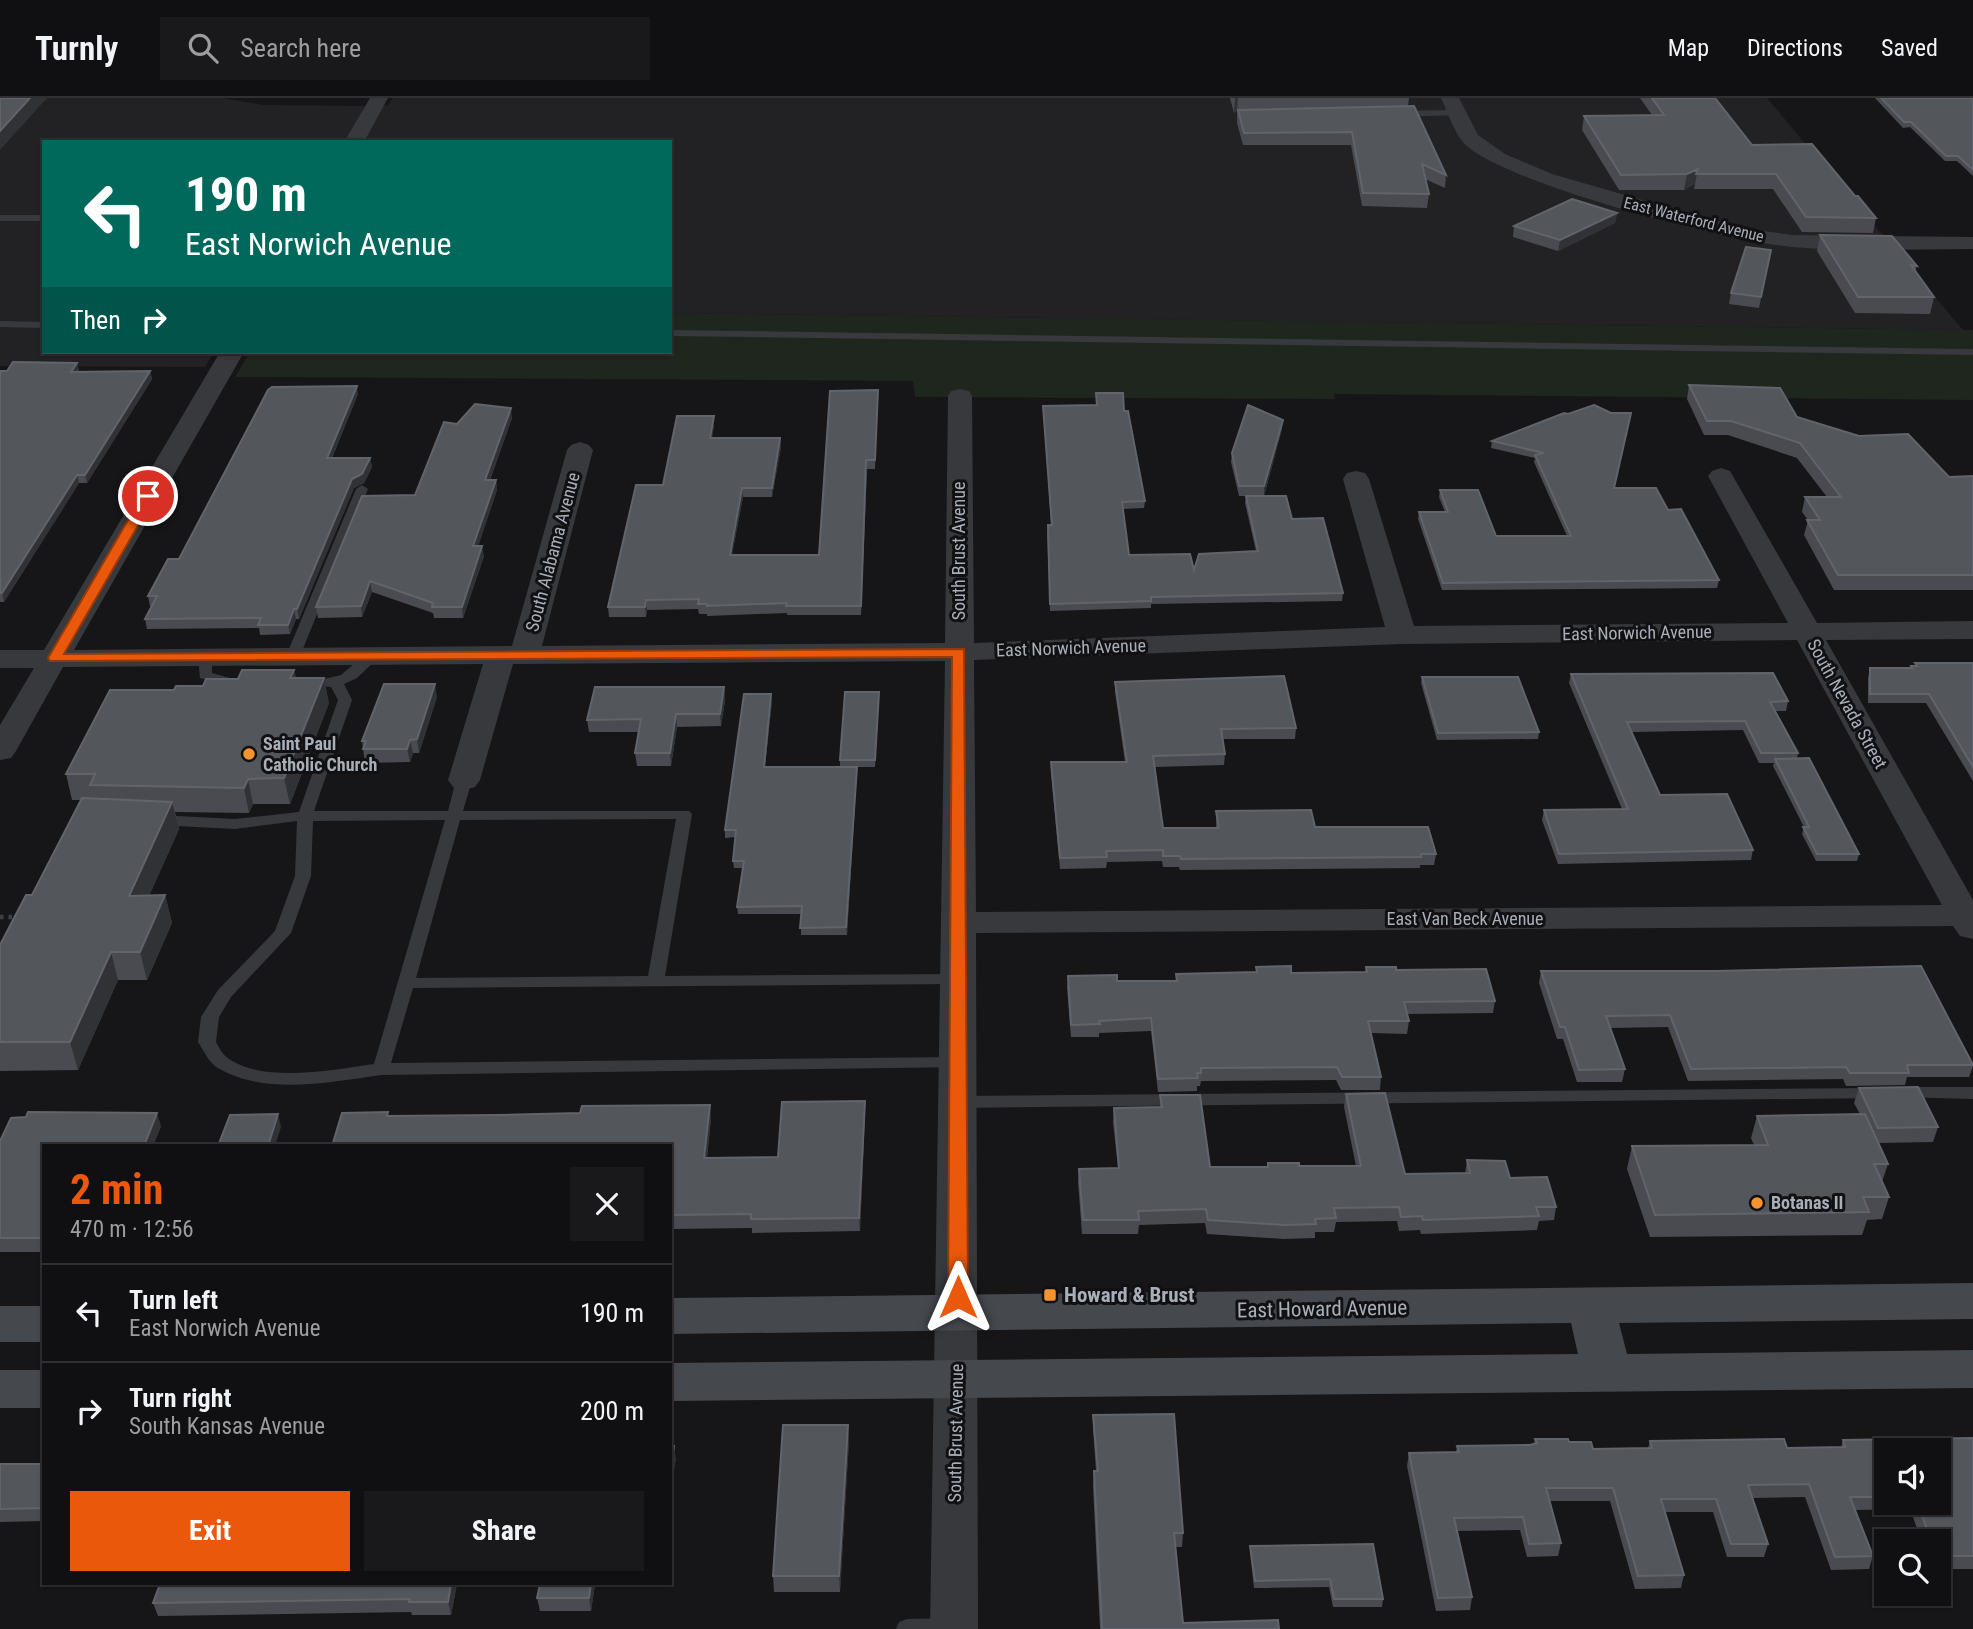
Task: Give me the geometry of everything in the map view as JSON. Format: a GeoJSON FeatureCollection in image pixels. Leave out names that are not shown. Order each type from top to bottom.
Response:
{"type":"FeatureCollection","features":[{"type":"Feature","properties":{"kind":"main road","name":"East Howard Avenue"},"geometry":{"type":"LineString","coordinates":[[672,1316],[1973,1301]]}},
{"type":"Feature","properties":{"kind":"main road"},"geometry":{"type":"LineString","coordinates":[[1590,1305],[1608,1373]]}},
{"type":"Feature","properties":{"kind":"main road"},"geometry":{"type":"LineString","coordinates":[[0,1324],[42,1324]]}},
{"type":"Feature","properties":{"kind":"main road"},"geometry":{"type":"LineString","coordinates":[[672,1382],[1973,1369]]}},
{"type":"Feature","properties":{"kind":"main road"},"geometry":{"type":"LineString","coordinates":[[0,1389],[42,1389]]}},
{"type":"Feature","properties":{"kind":"street"},"geometry":{"type":"LineString","coordinates":[[355,140],[379,98]]}},
{"type":"Feature","properties":{"kind":"street","name":"East Waterford Avenue"},"geometry":{"type":"LineString","coordinates":[[1454,106],[1470,138],[1498,158],[1545,178],[1677,218],[1750,235],[1793,241],[1844,244],[1973,243]]}},
{"type":"Feature","properties":{"kind":"street"},"geometry":{"type":"LineString","coordinates":[[0,751],[231,354]]}},
{"type":"Feature","properties":{"kind":"street","name":"South Brust Avenue"},"geometry":{"type":"LineString","coordinates":[[954,1629],[958,1313],[960,396]]}},
{"type":"Feature","properties":{"kind":"street","name":"South Alabama Avenue"},"geometry":{"type":"LineString","coordinates":[[464,780],[513,654],[580,450]]}},
{"type":"Feature","properties":{"kind":"street","name":"South Nevada Street"},"geometry":{"type":"LineString","coordinates":[[1721,476],[1970,920]]}},
{"type":"Feature","properties":{"kind":"street"},"geometry":{"type":"LineString","coordinates":[[1356,479],[1402,635]]}},
{"type":"Feature","properties":{"kind":"street","name":"East Norwich Avenue"},"geometry":{"type":"LineString","coordinates":[[0,659],[959,652],[1402,635],[1973,630]]}},
{"type":"Feature","properties":{"kind":"street","name":"East Van Beck Avenue"},"geometry":{"type":"LineString","coordinates":[[957,923],[1970,920]]}},
{"type":"Feature","properties":{"kind":"lane"},"geometry":{"type":"LineString","coordinates":[[1388,114],[1454,106]]}},
{"type":"Feature","properties":{"kind":"lane"},"geometry":{"type":"LineString","coordinates":[[0,218],[42,218]]}},
{"type":"Feature","properties":{"kind":"lane"},"geometry":{"type":"LineString","coordinates":[[0,324],[42,325]]}},
{"type":"Feature","properties":{"kind":"lane"},"geometry":{"type":"LineString","coordinates":[[672,333],[1973,352]]}},
{"type":"Feature","properties":{"kind":"lane"},"geometry":{"type":"LineString","coordinates":[[293,656],[362,489]]}},
{"type":"Feature","properties":{"kind":"lane"},"geometry":{"type":"LineString","coordinates":[[309,683],[336,683],[351,676],[373,656]]}},
{"type":"Feature","properties":{"kind":"lane"},"geometry":{"type":"LineString","coordinates":[[205,657],[205,675],[230,684],[257,684]]}},
{"type":"Feature","properties":{"kind":"lane"},"geometry":{"type":"LineString","coordinates":[[336,683],[345,700],[305,816],[303,876],[283,933],[224,993],[210,1017],[207,1042],[222,1063],[262,1076],[318,1076],[381,1069],[958,1063]]}},
{"type":"Feature","properties":{"kind":"lane"},"geometry":{"type":"LineString","coordinates":[[381,1069],[464,780]]}},
{"type":"Feature","properties":{"kind":"lane"},"geometry":{"type":"LineString","coordinates":[[135,819],[235,824],[305,816],[684,814],[656,981]]}},
{"type":"Feature","properties":{"kind":"lane"},"geometry":{"type":"LineString","coordinates":[[405,983],[958,979]]}},
{"type":"Feature","properties":{"kind":"lane"},"geometry":{"type":"LineString","coordinates":[[958,1102],[1973,1093]]}},
{"type":"Feature","properties":{"kind":"lane"},"geometry":{"type":"LineString","coordinates":[[907,1629],[954,1629]]}},
{"type":"Feature","properties":{"kind":"path"},"geometry":{"type":"LineString","coordinates":[[0,917],[29,917]]}},
{"type":"Feature","properties":{"kind":"shaded area"},"geometry":{"type":"Polygon","coordinates":[[[0,98],[222,98],[263,105],[363,106],[388,105],[393,98],[1767,98],[1963,330],[672,313],[672,140],[42,140],[42,354],[213,354],[205,367],[0,366],[0,98]]]}},
{"type":"Feature","properties":{"kind":"shaded area"},"geometry":{"type":"Polygon","coordinates":[[[672,313],[1973,330],[1973,400],[1334,394],[1335,399],[915,397],[913,381],[235,377],[249,354],[672,354],[672,313]]]}},
{"type":"Feature","properties":{"kind":"building"},"geometry":{"type":"Polygon","coordinates":[[[0,98],[30,98],[0,131],[0,98]]]}},
{"type":"Feature","properties":{"kind":"building"},"geometry":{"type":"Polygon","coordinates":[[[1652,98],[1715,98],[1752,145],[1812,144],[1876,218],[1806,217],[1776,174],[1696,174],[1698,169],[1687,174],[1621,175],[1584,116],[1664,115],[1652,98]]]}},
{"type":"Feature","properties":{"kind":"building"},"geometry":{"type":"Polygon","coordinates":[[[1881,98],[1973,98],[1973,170],[1958,156],[1946,156],[1911,122],[1904,122],[1881,98]]]}},
{"type":"Feature","properties":{"kind":"building"},"geometry":{"type":"Polygon","coordinates":[[[1414,106],[1446,175],[1422,164],[1429,194],[1363,193],[1352,132],[1244,133],[1238,110],[1414,106]]]}},
{"type":"Feature","properties":{"kind":"building"},"geometry":{"type":"Polygon","coordinates":[[[1572,199],[1617,213],[1560,240],[1514,226],[1572,199]]]}},
{"type":"Feature","properties":{"kind":"building"},"geometry":{"type":"Polygon","coordinates":[[[1820,235],[1892,236],[1917,266],[1911,265],[1934,297],[1858,297],[1820,235]]]}},
{"type":"Feature","properties":{"kind":"building"},"geometry":{"type":"Polygon","coordinates":[[[1746,247],[1771,250],[1761,297],[1731,293],[1746,247]]]}},
{"type":"Feature","properties":{"kind":"building"},"geometry":{"type":"Polygon","coordinates":[[[13,362],[77,363],[71,372],[150,371],[85,475],[77,475],[0,593],[0,371],[7,371],[13,362]]]}},
{"type":"Feature","properties":{"kind":"building"},"geometry":{"type":"Polygon","coordinates":[[[1689,385],[1780,388],[1797,417],[1859,436],[1908,434],[1949,477],[1973,476],[1973,575],[1838,575],[1807,520],[1820,520],[1805,497],[1841,497],[1800,443],[1731,421],[1707,421],[1689,385]]]}},
{"type":"Feature","properties":{"kind":"building"},"geometry":{"type":"Polygon","coordinates":[[[357,386],[327,458],[370,458],[362,474],[352,479],[288,625],[258,625],[261,618],[145,619],[157,596],[148,596],[168,559],[179,559],[268,390],[272,387],[357,386]]]}},
{"type":"Feature","properties":{"kind":"building"},"geometry":{"type":"Polygon","coordinates":[[[878,390],[875,460],[866,460],[861,606],[786,606],[787,603],[707,606],[698,604],[699,599],[646,600],[645,607],[608,607],[636,485],[663,485],[677,416],[714,416],[710,438],[780,438],[772,488],[742,488],[730,555],[819,555],[830,391],[878,390]]]}},
{"type":"Feature","properties":{"kind":"building"},"geometry":{"type":"Polygon","coordinates":[[[1096,393],[1123,393],[1124,411],[1128,411],[1145,501],[1122,502],[1129,555],[1190,554],[1194,570],[1199,554],[1258,551],[1246,496],[1286,496],[1292,519],[1323,518],[1343,593],[1151,597],[1151,601],[1050,604],[1048,525],[1052,525],[1043,406],[1097,405],[1096,393]]]}},
{"type":"Feature","properties":{"kind":"building"},"geometry":{"type":"Polygon","coordinates":[[[475,404],[511,408],[485,480],[496,480],[473,546],[482,546],[462,607],[432,607],[433,603],[370,581],[361,606],[316,607],[362,496],[415,495],[444,422],[457,424],[475,404]]]}},
{"type":"Feature","properties":{"kind":"building"},"geometry":{"type":"Polygon","coordinates":[[[1248,405],[1283,420],[1264,486],[1239,486],[1232,453],[1248,405]]]}},
{"type":"Feature","properties":{"kind":"building"},"geometry":{"type":"Polygon","coordinates":[[[1594,405],[1611,413],[1631,413],[1614,488],[1656,488],[1668,510],[1681,509],[1719,580],[1443,583],[1419,512],[1448,512],[1440,490],[1478,490],[1496,536],[1571,536],[1535,455],[1544,453],[1492,441],[1564,413],[1594,405]]]}},
{"type":"Feature","properties":{"kind":"building"},"geometry":{"type":"Polygon","coordinates":[[[1915,663],[1973,663],[1973,767],[1929,694],[1870,694],[1870,668],[1912,668],[1911,666],[1917,666],[1915,663]]]}},
{"type":"Feature","properties":{"kind":"building"},"geometry":{"type":"Polygon","coordinates":[[[242,670],[294,670],[290,678],[324,678],[284,778],[248,779],[244,788],[90,785],[95,774],[66,774],[110,690],[174,690],[176,686],[203,686],[206,679],[238,679],[242,670]]]}},
{"type":"Feature","properties":{"kind":"building"},"geometry":{"type":"Polygon","coordinates":[[[1773,673],[1788,701],[1770,702],[1798,753],[1761,753],[1745,721],[1627,722],[1660,795],[1727,794],[1753,850],[1559,854],[1544,810],[1628,809],[1571,674],[1773,673]]]}},
{"type":"Feature","properties":{"kind":"building"},"geometry":{"type":"Polygon","coordinates":[[[1284,676],[1296,728],[1221,729],[1225,754],[1153,756],[1163,828],[1219,828],[1216,811],[1311,810],[1315,827],[1428,827],[1436,854],[1421,854],[1421,857],[1181,859],[1180,856],[1163,856],[1163,850],[1106,851],[1107,857],[1060,858],[1051,762],[1127,762],[1115,682],[1284,676]]]}},
{"type":"Feature","properties":{"kind":"building"},"geometry":{"type":"Polygon","coordinates":[[[1422,677],[1518,677],[1539,732],[1438,733],[1422,677]]]}},
{"type":"Feature","properties":{"kind":"building"},"geometry":{"type":"Polygon","coordinates":[[[384,684],[435,684],[417,739],[410,740],[407,749],[363,749],[366,741],[362,741],[384,684]]]}},
{"type":"Feature","properties":{"kind":"building"},"geometry":{"type":"Polygon","coordinates":[[[595,687],[724,687],[720,714],[676,714],[670,753],[635,753],[641,719],[587,720],[595,687]]]}},
{"type":"Feature","properties":{"kind":"building"},"geometry":{"type":"Polygon","coordinates":[[[845,692],[879,692],[875,760],[840,760],[845,692]]]}},
{"type":"Feature","properties":{"kind":"building"},"geometry":{"type":"Polygon","coordinates":[[[744,694],[771,694],[764,767],[857,767],[846,927],[800,928],[802,906],[737,907],[744,861],[733,861],[736,830],[725,830],[744,694]]]}},
{"type":"Feature","properties":{"kind":"building"},"geometry":{"type":"Polygon","coordinates":[[[1809,758],[1859,854],[1817,854],[1803,827],[1809,827],[1775,759],[1809,758]]]}},
{"type":"Feature","properties":{"kind":"building"},"geometry":{"type":"Polygon","coordinates":[[[82,798],[172,802],[129,896],[165,895],[140,952],[111,952],[70,1042],[0,1042],[0,945],[26,895],[32,895],[82,798]]]}},
{"type":"Feature","properties":{"kind":"building"},"geometry":{"type":"Polygon","coordinates":[[[1291,966],[1291,973],[1367,972],[1366,967],[1396,967],[1396,970],[1486,969],[1495,1001],[1404,1002],[1409,1021],[1368,1021],[1381,1077],[1342,1077],[1337,1067],[1201,1068],[1201,1073],[1197,1073],[1198,1078],[1158,1079],[1151,1018],[1071,1025],[1068,976],[1117,975],[1117,981],[1177,981],[1176,974],[1257,972],[1256,967],[1291,966]]]}},
{"type":"Feature","properties":{"kind":"building"},"geometry":{"type":"Polygon","coordinates":[[[1921,966],[1973,1065],[1907,1065],[1909,1073],[1850,1073],[1846,1067],[1691,1069],[1670,1015],[1606,1016],[1625,1069],[1579,1070],[1565,1027],[1560,1027],[1541,971],[1716,971],[1921,966]]]}},
{"type":"Feature","properties":{"kind":"building"},"geometry":{"type":"Polygon","coordinates":[[[1918,1087],[1938,1127],[1878,1128],[1859,1088],[1918,1087]]]}},
{"type":"Feature","properties":{"kind":"building"},"geometry":{"type":"Polygon","coordinates":[[[1385,1093],[1405,1174],[1470,1173],[1467,1160],[1505,1161],[1510,1178],[1547,1177],[1556,1207],[1536,1207],[1539,1216],[1423,1220],[1422,1216],[1401,1217],[1399,1207],[1334,1208],[1336,1218],[1315,1219],[1316,1224],[1285,1225],[1208,1220],[1206,1209],[1138,1211],[1139,1220],[1083,1220],[1079,1169],[1119,1168],[1114,1108],[1162,1107],[1160,1095],[1200,1095],[1210,1167],[1268,1167],[1268,1163],[1361,1166],[1346,1094],[1385,1093]]]}},
{"type":"Feature","properties":{"kind":"building"},"geometry":{"type":"Polygon","coordinates":[[[865,1101],[859,1218],[751,1219],[751,1214],[672,1215],[672,1144],[333,1144],[342,1113],[388,1112],[387,1116],[498,1115],[580,1113],[582,1106],[710,1105],[704,1158],[778,1157],[782,1102],[865,1101]]]}},
{"type":"Feature","properties":{"kind":"building"},"geometry":{"type":"Polygon","coordinates":[[[28,1112],[157,1113],[145,1144],[42,1144],[42,1238],[0,1238],[0,1141],[11,1118],[26,1117],[28,1112]]]}},
{"type":"Feature","properties":{"kind":"building"},"geometry":{"type":"Polygon","coordinates":[[[278,1114],[269,1144],[219,1144],[230,1115],[278,1114]]]}},
{"type":"Feature","properties":{"kind":"building","name":"Botanas II"},"geometry":{"type":"Polygon","coordinates":[[[1865,1114],[1888,1164],[1874,1164],[1889,1197],[1863,1197],[1869,1212],[1655,1215],[1632,1146],[1768,1145],[1757,1116],[1865,1114]]]}},
{"type":"Feature","properties":{"kind":"building"},"geometry":{"type":"Polygon","coordinates":[[[1174,1414],[1183,1533],[1174,1533],[1183,1623],[1278,1620],[1279,1629],[1102,1629],[1094,1471],[1098,1471],[1093,1415],[1174,1414]]]}},
{"type":"Feature","properties":{"kind":"building"},"geometry":{"type":"Polygon","coordinates":[[[783,1425],[848,1425],[839,1576],[773,1576],[783,1425]]]}},
{"type":"Feature","properties":{"kind":"building"},"geometry":{"type":"Polygon","coordinates":[[[1951,1438],[1973,1438],[1973,1556],[1951,1556],[1951,1529],[1927,1529],[1922,1515],[1951,1515],[1951,1438]]]}},
{"type":"Feature","properties":{"kind":"building"},"geometry":{"type":"Polygon","coordinates":[[[1535,1439],[1591,1442],[1593,1449],[1652,1448],[1650,1441],[1784,1439],[1787,1448],[1845,1447],[1843,1440],[1874,1440],[1874,1497],[1850,1497],[1873,1556],[1835,1557],[1809,1484],[1748,1485],[1768,1544],[1731,1544],[1716,1499],[1661,1499],[1684,1575],[1638,1576],[1613,1488],[1546,1488],[1561,1543],[1529,1544],[1523,1517],[1454,1518],[1472,1597],[1438,1598],[1409,1453],[1459,1452],[1457,1446],[1530,1445],[1537,1443],[1535,1439]]]}},
{"type":"Feature","properties":{"kind":"building"},"geometry":{"type":"Polygon","coordinates":[[[0,1464],[42,1464],[42,1508],[0,1509],[0,1464]]]}},
{"type":"Feature","properties":{"kind":"building"},"geometry":{"type":"Polygon","coordinates":[[[1373,1544],[1383,1599],[1334,1599],[1330,1579],[1255,1581],[1250,1546],[1373,1544]]]}},
{"type":"Feature","properties":{"kind":"building"},"geometry":{"type":"Polygon","coordinates":[[[160,1585],[451,1585],[448,1602],[409,1602],[410,1599],[153,1603],[160,1585]]]}},
{"type":"Feature","properties":{"kind":"building"},"geometry":{"type":"Polygon","coordinates":[[[540,1585],[591,1585],[589,1598],[537,1598],[540,1585]]]}},
{"type":"Feature","properties":{"kind":"place","name":"Saint Paul Catholic Church"},"geometry":{"type":"Point","coordinates":[249,754]}},
{"type":"Feature","properties":{"kind":"place","name":"Botanas II"},"geometry":{"type":"Point","coordinates":[1757,1203]}},
{"type":"Feature","properties":{"kind":"place","name":"Howard & Brust"},"geometry":{"type":"Point","coordinates":[1050,1295]}},
{"type":"Feature","properties":{"kind":"route"},"geometry":{"type":"LineString","coordinates":[[148,496],[55,658],[959,652],[958,1297]]}}]}
